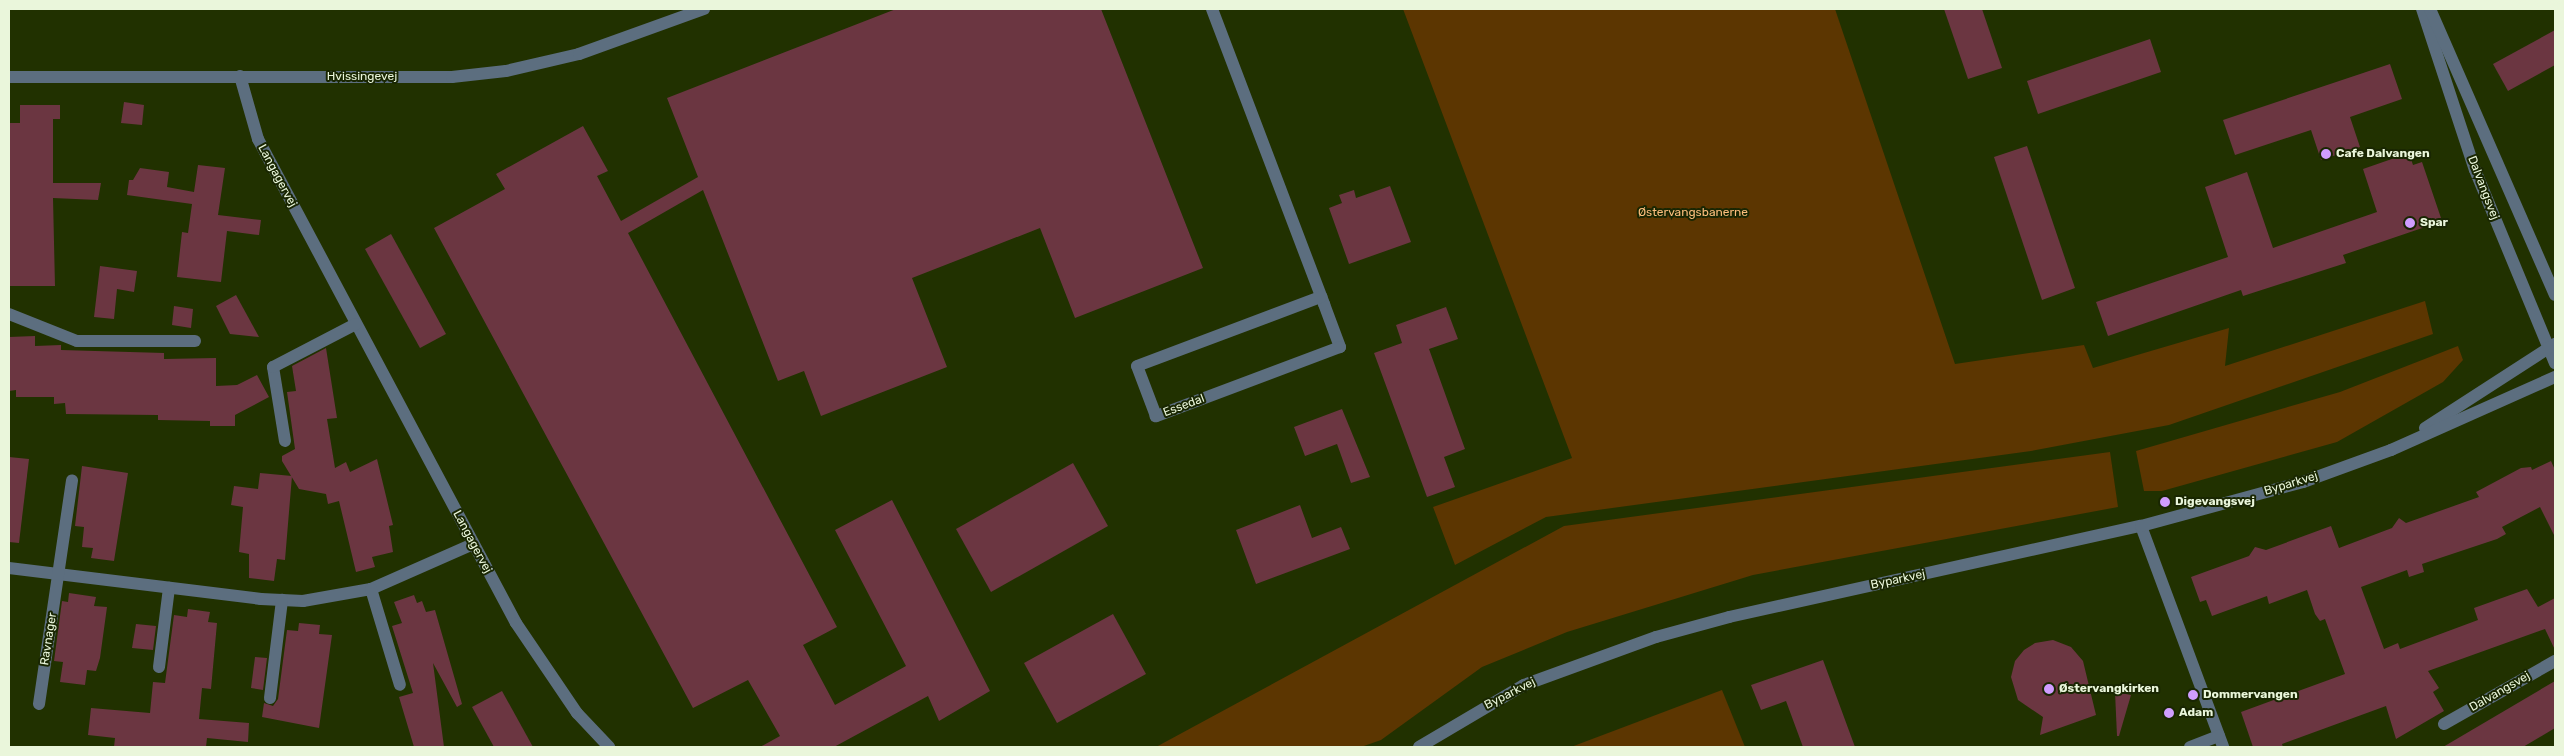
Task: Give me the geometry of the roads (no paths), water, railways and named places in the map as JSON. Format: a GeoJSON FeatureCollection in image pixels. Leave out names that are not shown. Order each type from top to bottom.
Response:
{"type":"FeatureCollection","features":[{"type":"Feature","properties":{"kind":"street","name":"Hvissingevej"},"geometry":{"type":"LineString","coordinates":[[9,77],[452,77],[506,72],[579,54],[704,9]]}},
{"type":"Feature","properties":{"kind":"street","name":"Essedal"},"geometry":{"type":"LineString","coordinates":[[1212,9],[1340,347],[1156,416],[1138,366],[1321,297]]}},
{"type":"Feature","properties":{"kind":"street","name":"Dalvangsvej"},"geometry":{"type":"LineString","coordinates":[[2422,9],[2478,178],[2552,346],[2555,363]]}},
{"type":"Feature","properties":{"kind":"street","name":"Dalvangsvej"},"geometry":{"type":"LineString","coordinates":[[2430,9],[2555,295]]}},
{"type":"Feature","properties":{"kind":"street","name":"Langagervej"},"geometry":{"type":"LineString","coordinates":[[240,76],[258,139],[474,544],[549,674],[608,747]]}},
{"type":"Feature","properties":{"kind":"street"},"geometry":{"type":"LineString","coordinates":[[9,314],[77,341],[195,341]]}},
{"type":"Feature","properties":{"kind":"street"},"geometry":{"type":"LineString","coordinates":[[285,441],[273,367],[356,324]]}},
{"type":"Feature","properties":{"kind":"street","name":"Byparkvej"},"geometry":{"type":"LineString","coordinates":[[2391,450],[2552,346]]}},
{"type":"Feature","properties":{"kind":"street","name":"Byparkvej"},"geometry":{"type":"LineString","coordinates":[[1419,747],[1524,685],[1656,637],[1729,617],[2141,526],[2303,482],[2391,450],[2555,377]]}},
{"type":"Feature","properties":{"kind":"street","name":"Ravnager"},"geometry":{"type":"LineString","coordinates":[[39,704],[72,480]]}},
{"type":"Feature","properties":{"kind":"street"},"geometry":{"type":"LineString","coordinates":[[2141,526],[2221,742],[2190,747]]}},
{"type":"Feature","properties":{"kind":"street"},"geometry":{"type":"LineString","coordinates":[[9,568],[282,600],[336,597],[371,589],[474,544]]}},
{"type":"Feature","properties":{"kind":"street"},"geometry":{"type":"LineString","coordinates":[[159,667],[169,588]]}},
{"type":"Feature","properties":{"kind":"street"},"geometry":{"type":"LineString","coordinates":[[371,589],[400,685]]}},
{"type":"Feature","properties":{"kind":"street"},"geometry":{"type":"LineString","coordinates":[[270,698],[282,600]]}},
{"type":"Feature","properties":{"kind":"street","name":"Dalvangsvej"},"geometry":{"type":"LineString","coordinates":[[2444,724],[2555,661]]}},
{"type":"Feature","properties":{"kind":"place","name":"Cafe Dalvangen"},"geometry":{"type":"Point","coordinates":[2326,154]}},
{"type":"Feature","properties":{"kind":"place","name":"Spar"},"geometry":{"type":"Point","coordinates":[2410,223]}},
{"type":"Feature","properties":{"kind":"place","name":"Digevangsvej"},"geometry":{"type":"Point","coordinates":[2165,502]}},
{"type":"Feature","properties":{"kind":"place","name":"Østervangkirken"},"geometry":{"type":"Point","coordinates":[2049,689]}},
{"type":"Feature","properties":{"kind":"place","name":"Dommervangen"},"geometry":{"type":"Point","coordinates":[2193,695]}},
{"type":"Feature","properties":{"kind":"place","name":"Adam"},"geometry":{"type":"Point","coordinates":[2169,713]}},
{"type":"Feature","properties":{"kind":"park label","name":"Østervangsbanerne"},"geometry":{"type":"Point","coordinates":[1693,213]}}]}
